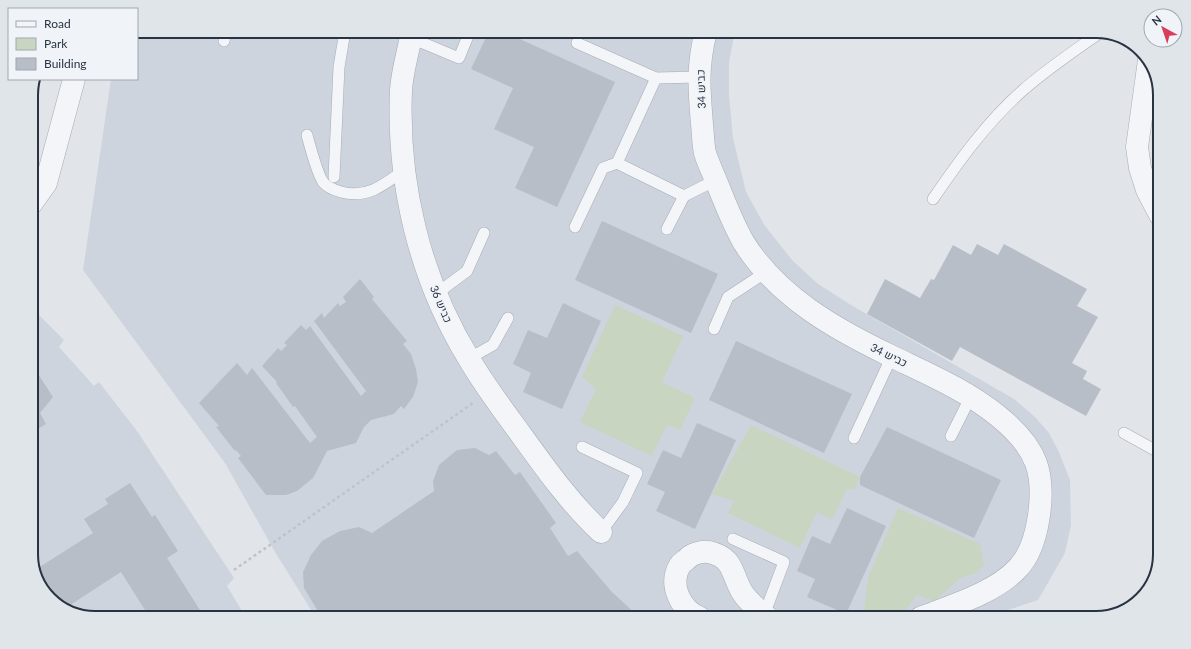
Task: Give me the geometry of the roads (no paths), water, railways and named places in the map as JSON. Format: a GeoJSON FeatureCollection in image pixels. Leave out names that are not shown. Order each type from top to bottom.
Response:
{"type":"FeatureCollection","features":[{"type":"Feature","properties":{"kind":"street","name":"כביש 36"},"geometry":{"type":"LineString","coordinates":[[411,38],[401,89],[404,170],[409,210],[436,294],[468,359],[490,391],[558,485],[579,511],[601,532]]}},
{"type":"Feature","properties":{"kind":"street","name":"כביש 34"},"geometry":{"type":"LineString","coordinates":[[705,38],[698,77],[704,151],[728,211],[744,242],[766,272],[787,293],[814,314],[892,356],[946,382],[997,415],[1023,440],[1036,464],[1041,500],[1036,528],[1028,554],[1018,568],[995,587],[937,611]]}},
{"type":"Feature","properties":{"kind":"street"},"geometry":{"type":"LineString","coordinates":[[1147,71],[1137,147],[1140,168],[1147,190],[1153,202]]}},
{"type":"Feature","properties":{"kind":"street"},"geometry":{"type":"LineString","coordinates":[[38,194],[46,183],[74,80]]}},
{"type":"Feature","properties":{"kind":"street"},"geometry":{"type":"LineString","coordinates":[[38,165],[59,132]]}},
{"type":"Feature","properties":{"kind":"street"},"geometry":{"type":"LineString","coordinates":[[689,611],[678,597],[675,581],[680,565],[694,554],[708,552],[723,557],[732,567],[742,593],[761,611]]}},
{"type":"Feature","properties":{"kind":"lane"},"geometry":{"type":"LineString","coordinates":[[334,177],[339,67],[344,38]]}},
{"type":"Feature","properties":{"kind":"lane"},"geometry":{"type":"LineString","coordinates":[[420,38],[459,58],[467,38]]}},
{"type":"Feature","properties":{"kind":"lane"},"geometry":{"type":"LineString","coordinates":[[933,200],[956,166],[989,125],[1022,91],[1093,38]]}},
{"type":"Feature","properties":{"kind":"lane"},"geometry":{"type":"LineString","coordinates":[[577,43],[656,78],[698,77]]}},
{"type":"Feature","properties":{"kind":"lane"},"geometry":{"type":"LineString","coordinates":[[575,226],[603,168],[616,163],[656,78]]}},
{"type":"Feature","properties":{"kind":"lane"},"geometry":{"type":"LineString","coordinates":[[307,135],[322,181],[328,187],[337,191],[350,194],[372,192],[404,170]]}},
{"type":"Feature","properties":{"kind":"lane"},"geometry":{"type":"LineString","coordinates":[[616,163],[684,196]]}},
{"type":"Feature","properties":{"kind":"lane"},"geometry":{"type":"LineString","coordinates":[[667,229],[684,196],[716,180]]}},
{"type":"Feature","properties":{"kind":"lane"},"geometry":{"type":"LineString","coordinates":[[436,294],[467,271],[484,234]]}},
{"type":"Feature","properties":{"kind":"lane"},"geometry":{"type":"LineString","coordinates":[[714,329],[728,297],[766,272]]}},
{"type":"Feature","properties":{"kind":"lane"},"geometry":{"type":"LineString","coordinates":[[468,359],[493,345],[508,318]]}},
{"type":"Feature","properties":{"kind":"lane"},"geometry":{"type":"LineString","coordinates":[[854,438],[892,356]]}},
{"type":"Feature","properties":{"kind":"lane"},"geometry":{"type":"LineString","coordinates":[[951,436],[970,398]]}},
{"type":"Feature","properties":{"kind":"lane"},"geometry":{"type":"LineString","coordinates":[[1124,433],[1153,449]]}},
{"type":"Feature","properties":{"kind":"lane"},"geometry":{"type":"LineString","coordinates":[[582,447],[637,473],[623,502],[601,532]]}},
{"type":"Feature","properties":{"kind":"lane"},"geometry":{"type":"LineString","coordinates":[[733,539],[784,562],[768,611]]}}]}
